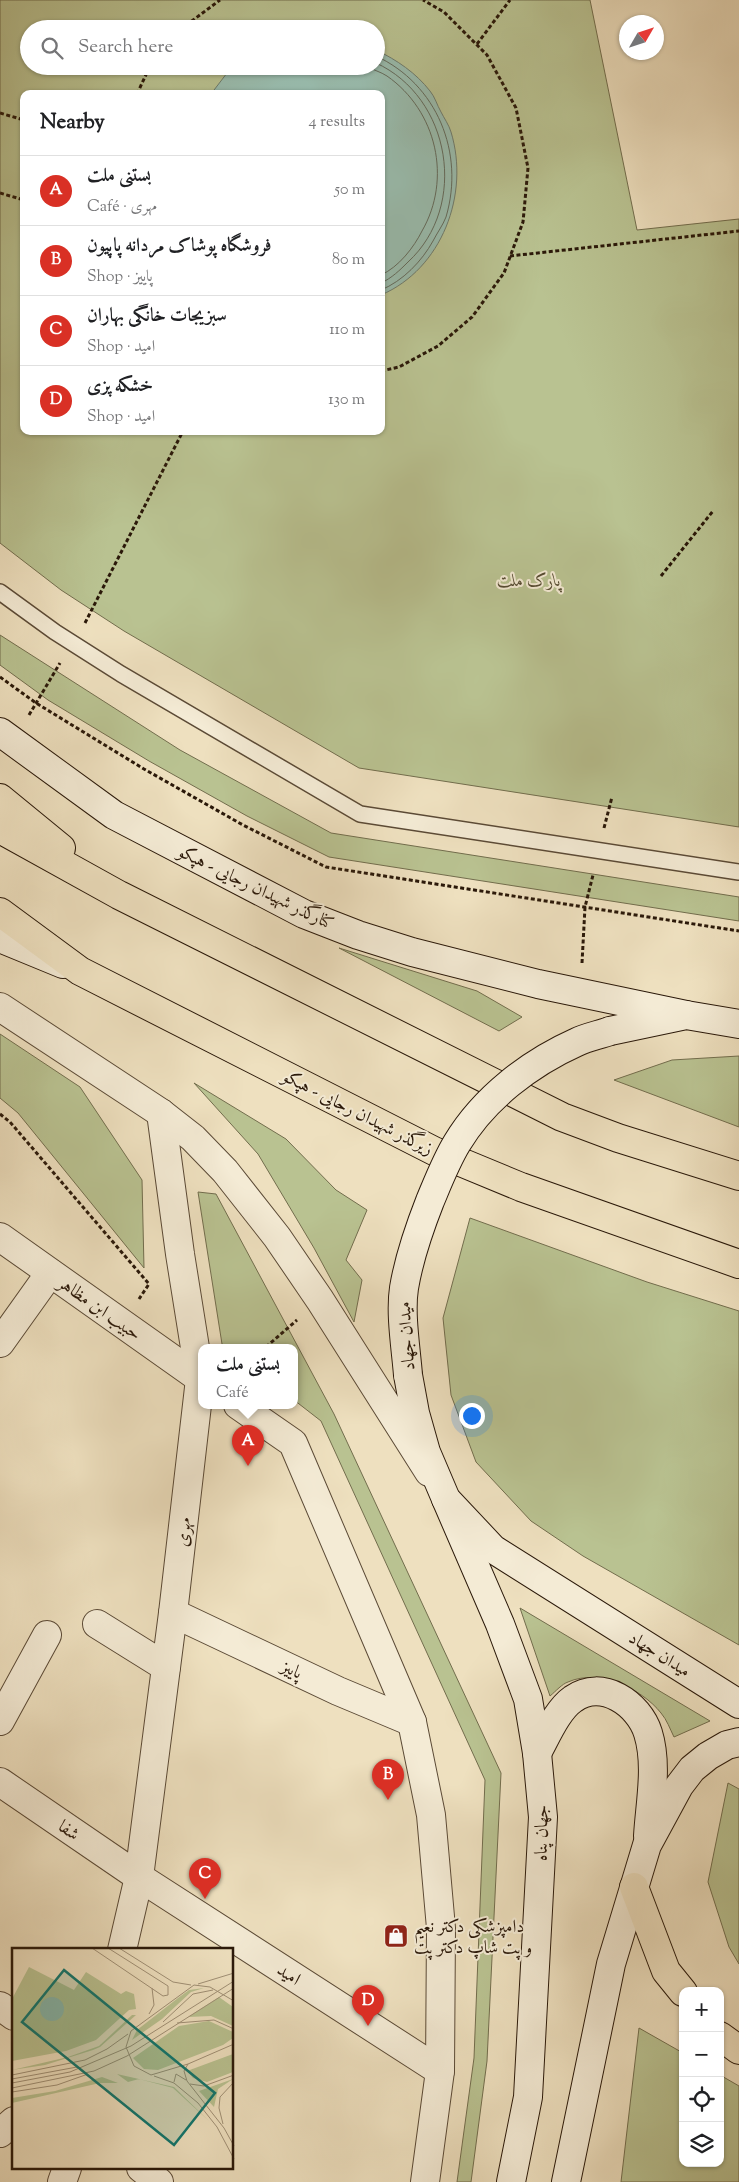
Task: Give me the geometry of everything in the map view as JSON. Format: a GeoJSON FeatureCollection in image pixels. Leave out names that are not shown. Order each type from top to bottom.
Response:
{"type":"FeatureCollection","features":[{"type":"Feature","properties":{"kind":"main road"},"geometry":{"type":"LineString","coordinates":[[0,798],[119,895]]}},
{"type":"Feature","properties":{"kind":"main road"},"geometry":{"type":"LineString","coordinates":[[0,829],[119,895],[562,1117],[618,1138],[739,1176]]}},
{"type":"Feature","properties":{"kind":"main road","name":"زیرگذر شهیدان رجایی - هپکو"},"geometry":{"type":"LineString","coordinates":[[0,912],[80,971],[434,1151],[522,1187],[739,1264]]}},
{"type":"Feature","properties":{"kind":"main road"},"geometry":{"type":"LineString","coordinates":[[634,1887],[666,1972],[679,1987]]}},
{"type":"Feature","properties":{"kind":"main road"},"geometry":{"type":"LineString","coordinates":[[724,2039],[739,2050]]}},
{"type":"Feature","properties":{"kind":"street","name":"کنارگذر شهیدان رجایی - هپکو"},"geometry":{"type":"LineString","coordinates":[[6,737],[114,816],[304,914],[358,936],[412,952],[580,994],[686,1014]]}},
{"type":"Feature","properties":{"kind":"street"},"geometry":{"type":"LineString","coordinates":[[0,938],[80,971]]}},
{"type":"Feature","properties":{"kind":"street"},"geometry":{"type":"LineString","coordinates":[[0,1007],[161,1113],[193,1138],[225,1171],[277,1237],[320,1300],[446,1499]]}},
{"type":"Feature","properties":{"kind":"street","name":"میدان جهاد"},"geometry":{"type":"LineString","coordinates":[[739,1024],[686,1014],[610,1031],[578,1041],[541,1061],[513,1081],[478,1114],[457,1143],[439,1178],[416,1236],[404,1290],[404,1333],[408,1375],[426,1452],[446,1499],[493,1550],[739,1704]]}},
{"type":"Feature","properties":{"kind":"street","name":"مهری"},"geometry":{"type":"LineString","coordinates":[[161,1113],[180,1254],[198,1361]]}},
{"type":"Feature","properties":{"kind":"street","name":"حبیب ابن مظاهر"},"geometry":{"type":"LineString","coordinates":[[0,1237],[198,1377]]}},
{"type":"Feature","properties":{"kind":"street"},"geometry":{"type":"LineString","coordinates":[[0,1343],[50,1272]]}},
{"type":"Feature","properties":{"kind":"street","name":"مهری"},"geometry":{"type":"LineString","coordinates":[[122,1948],[138,1877],[174,1613],[198,1405]]}},
{"type":"Feature","properties":{"kind":"street"},"geometry":{"type":"LineString","coordinates":[[244,1409],[293,1443],[412,1722],[432,1815],[442,1928],[440,2071],[425,2182]]}},
{"type":"Feature","properties":{"kind":"street","name":"جهان پناه"},"geometry":{"type":"LineString","coordinates":[[446,1499],[500,1624],[528,1699],[537,1753],[543,1817],[528,2097],[511,2182]]}},
{"type":"Feature","properties":{"kind":"street","name":"پاییز"},"geometry":{"type":"LineString","coordinates":[[174,1613],[338,1691],[412,1722]]}},
{"type":"Feature","properties":{"kind":"street"},"geometry":{"type":"LineString","coordinates":[[96,1624],[166,1668]]}},
{"type":"Feature","properties":{"kind":"street"},"geometry":{"type":"LineString","coordinates":[[0,1721],[47,1635]]}},
{"type":"Feature","properties":{"kind":"street"},"geometry":{"type":"LineString","coordinates":[[537,1753],[554,1721],[573,1699],[598,1692],[613,1694],[628,1702],[641,1716],[648,1733],[653,1757],[647,1845]]}},
{"type":"Feature","properties":{"kind":"street"},"geometry":{"type":"LineString","coordinates":[[566,2182],[611,1964],[647,1845],[679,1786],[692,1769],[708,1756],[727,1745],[739,1742]]}},
{"type":"Feature","properties":{"kind":"street","name":"شفا"},"geometry":{"type":"LineString","coordinates":[[0,1782],[138,1877]]}},
{"type":"Feature","properties":{"kind":"street","name":"امید"},"geometry":{"type":"LineString","coordinates":[[138,1877],[440,2071]]}},
{"type":"Feature","properties":{"kind":"street"},"geometry":{"type":"LineString","coordinates":[[0,2006],[12,2015]]}},
{"type":"Feature","properties":{"kind":"street"},"geometry":{"type":"LineString","coordinates":[[0,2132],[12,2123]]}},
{"type":"Feature","properties":{"kind":"street"},"geometry":{"type":"LineString","coordinates":[[62,2182],[66,2170]]}},
{"type":"Feature","properties":{"kind":"street"},"geometry":{"type":"LineString","coordinates":[[144,2170],[159,2182]]}},
{"type":"Feature","properties":{"kind":"lane"},"geometry":{"type":"LineString","coordinates":[[0,592],[72,643],[121,674],[360,814],[739,872]]}},
{"type":"Feature","properties":{"kind":"path"},"geometry":{"type":"LineString","coordinates":[[193,20],[220,0]]}},
{"type":"Feature","properties":{"kind":"path"},"geometry":{"type":"LineString","coordinates":[[385,370],[399,367],[438,346],[472,317],[504,273],[523,222],[528,168],[516,108],[487,55],[444,12],[423,0]]}},
{"type":"Feature","properties":{"kind":"path"},"geometry":{"type":"LineString","coordinates":[[477,44],[510,0]]}},
{"type":"Feature","properties":{"kind":"path"},"geometry":{"type":"LineString","coordinates":[[139,90],[146,75]]}},
{"type":"Feature","properties":{"kind":"path"},"geometry":{"type":"LineString","coordinates":[[0,113],[20,119]]}},
{"type":"Feature","properties":{"kind":"path"},"geometry":{"type":"LineString","coordinates":[[0,193],[20,199]]}},
{"type":"Feature","properties":{"kind":"path"},"geometry":{"type":"LineString","coordinates":[[510,256],[739,231]]}},
{"type":"Feature","properties":{"kind":"path"},"geometry":{"type":"LineString","coordinates":[[6,737],[93,611],[181,435]]}},
{"type":"Feature","properties":{"kind":"path"},"geometry":{"type":"LineString","coordinates":[[661,576],[713,511]]}},
{"type":"Feature","properties":{"kind":"path"},"geometry":{"type":"LineString","coordinates":[[580,994],[586,907],[612,797]]}},
{"type":"Feature","properties":{"kind":"path"},"geometry":{"type":"LineString","coordinates":[[0,1114],[10,1122],[149,1284]]}},
{"type":"Feature","properties":{"kind":"path"},"geometry":{"type":"LineString","coordinates":[[269,1344],[320,1300]]}},
{"type":"Feature","properties":{"kind":"green space","name":"پارک ملت"},"geometry":{"type":"Polygon","coordinates":[[[0,0],[590,0],[637,230],[739,219],[739,827],[359,768],[124,631],[61,590],[0,543],[0,0]]]}},
{"type":"Feature","properties":{"kind":"green space"},"geometry":{"type":"Polygon","coordinates":[[[0,635],[180,750],[331,833],[739,897],[739,921],[329,857],[247,816],[149,761],[48,700],[0,665],[0,635]]]}},
{"type":"Feature","properties":{"kind":"green space"},"geometry":{"type":"Polygon","coordinates":[[[339,948],[477,991],[522,1017],[499,1031],[339,948]]]}},
{"type":"Feature","properties":{"kind":"green space"},"geometry":{"type":"Polygon","coordinates":[[[0,1034],[80,1087],[142,1180],[144,1268],[18,1113],[0,1098],[0,1034]]]}},
{"type":"Feature","properties":{"kind":"green space"},"geometry":{"type":"Polygon","coordinates":[[[739,1056],[739,1127],[614,1080],[672,1060],[739,1056]]]}},
{"type":"Feature","properties":{"kind":"green space"},"geometry":{"type":"Polygon","coordinates":[[[194,1083],[286,1139],[336,1190],[367,1210],[346,1260],[362,1280],[354,1322],[314,1248],[258,1154],[194,1083]]]}},
{"type":"Feature","properties":{"kind":"green space"},"geometry":{"type":"Polygon","coordinates":[[[198,1192],[216,1194],[296,1344],[222,1344],[198,1192]]]}},
{"type":"Feature","properties":{"kind":"green space"},"geometry":{"type":"Polygon","coordinates":[[[470,1218],[647,1282],[739,1311],[739,1645],[583,1556],[531,1521],[476,1462],[451,1395],[443,1318],[470,1218]]]}},
{"type":"Feature","properties":{"kind":"green space"},"geometry":{"type":"Polygon","coordinates":[[[298,1347],[334,1414],[501,1773],[487,2061],[471,2182],[457,2182],[474,2058],[485,1780],[321,1421],[298,1403],[298,1347]]]}},
{"type":"Feature","properties":{"kind":"green space"},"geometry":{"type":"Polygon","coordinates":[[[520,1608],[710,1721],[674,1737],[665,1719],[653,1704],[631,1689],[606,1679],[580,1678],[561,1686],[550,1696],[520,1608]]]}},
{"type":"Feature","properties":{"kind":"green space"},"geometry":{"type":"Polygon","coordinates":[[[728,1783],[739,1789],[739,1964],[729,1947],[708,1882],[728,1783]]]}},
{"type":"Feature","properties":{"kind":"green space"},"geometry":{"type":"Polygon","coordinates":[[[639,2028],[679,2051],[679,2167],[724,2167],[724,2077],[739,2086],[739,2182],[621,2182],[639,2028]]]}},
{"type":"Feature","properties":{"kind":"water"},"geometry":{"type":"Polygon","coordinates":[[[385,55],[406,68],[419,78],[432,93],[448,124],[456,156],[457,180],[453,204],[446,227],[435,248],[420,267],[402,283],[385,293],[385,90],[214,90],[225,75],[385,75],[385,55]]]}},
{"type":"Feature","properties":{"kind":"place","name":"بستنی ملت"},"geometry":{"type":"Point","coordinates":[248,1466]}},
{"type":"Feature","properties":{"kind":"place","name":"فروشگاه پوشاک مردانه پاپیون"},"geometry":{"type":"Point","coordinates":[388,1800]}},
{"type":"Feature","properties":{"kind":"place","name":"سبزیجات خانگی بهاران"},"geometry":{"type":"Point","coordinates":[205,1899]}},
{"type":"Feature","properties":{"kind":"place","name":"دامپزشکی دکتر نعیم و پت شاپ دکتر پت"},"geometry":{"type":"Point","coordinates":[396,1936]}},
{"type":"Feature","properties":{"kind":"place","name":"خشکه پزی"},"geometry":{"type":"Point","coordinates":[368,2026]}}]}
